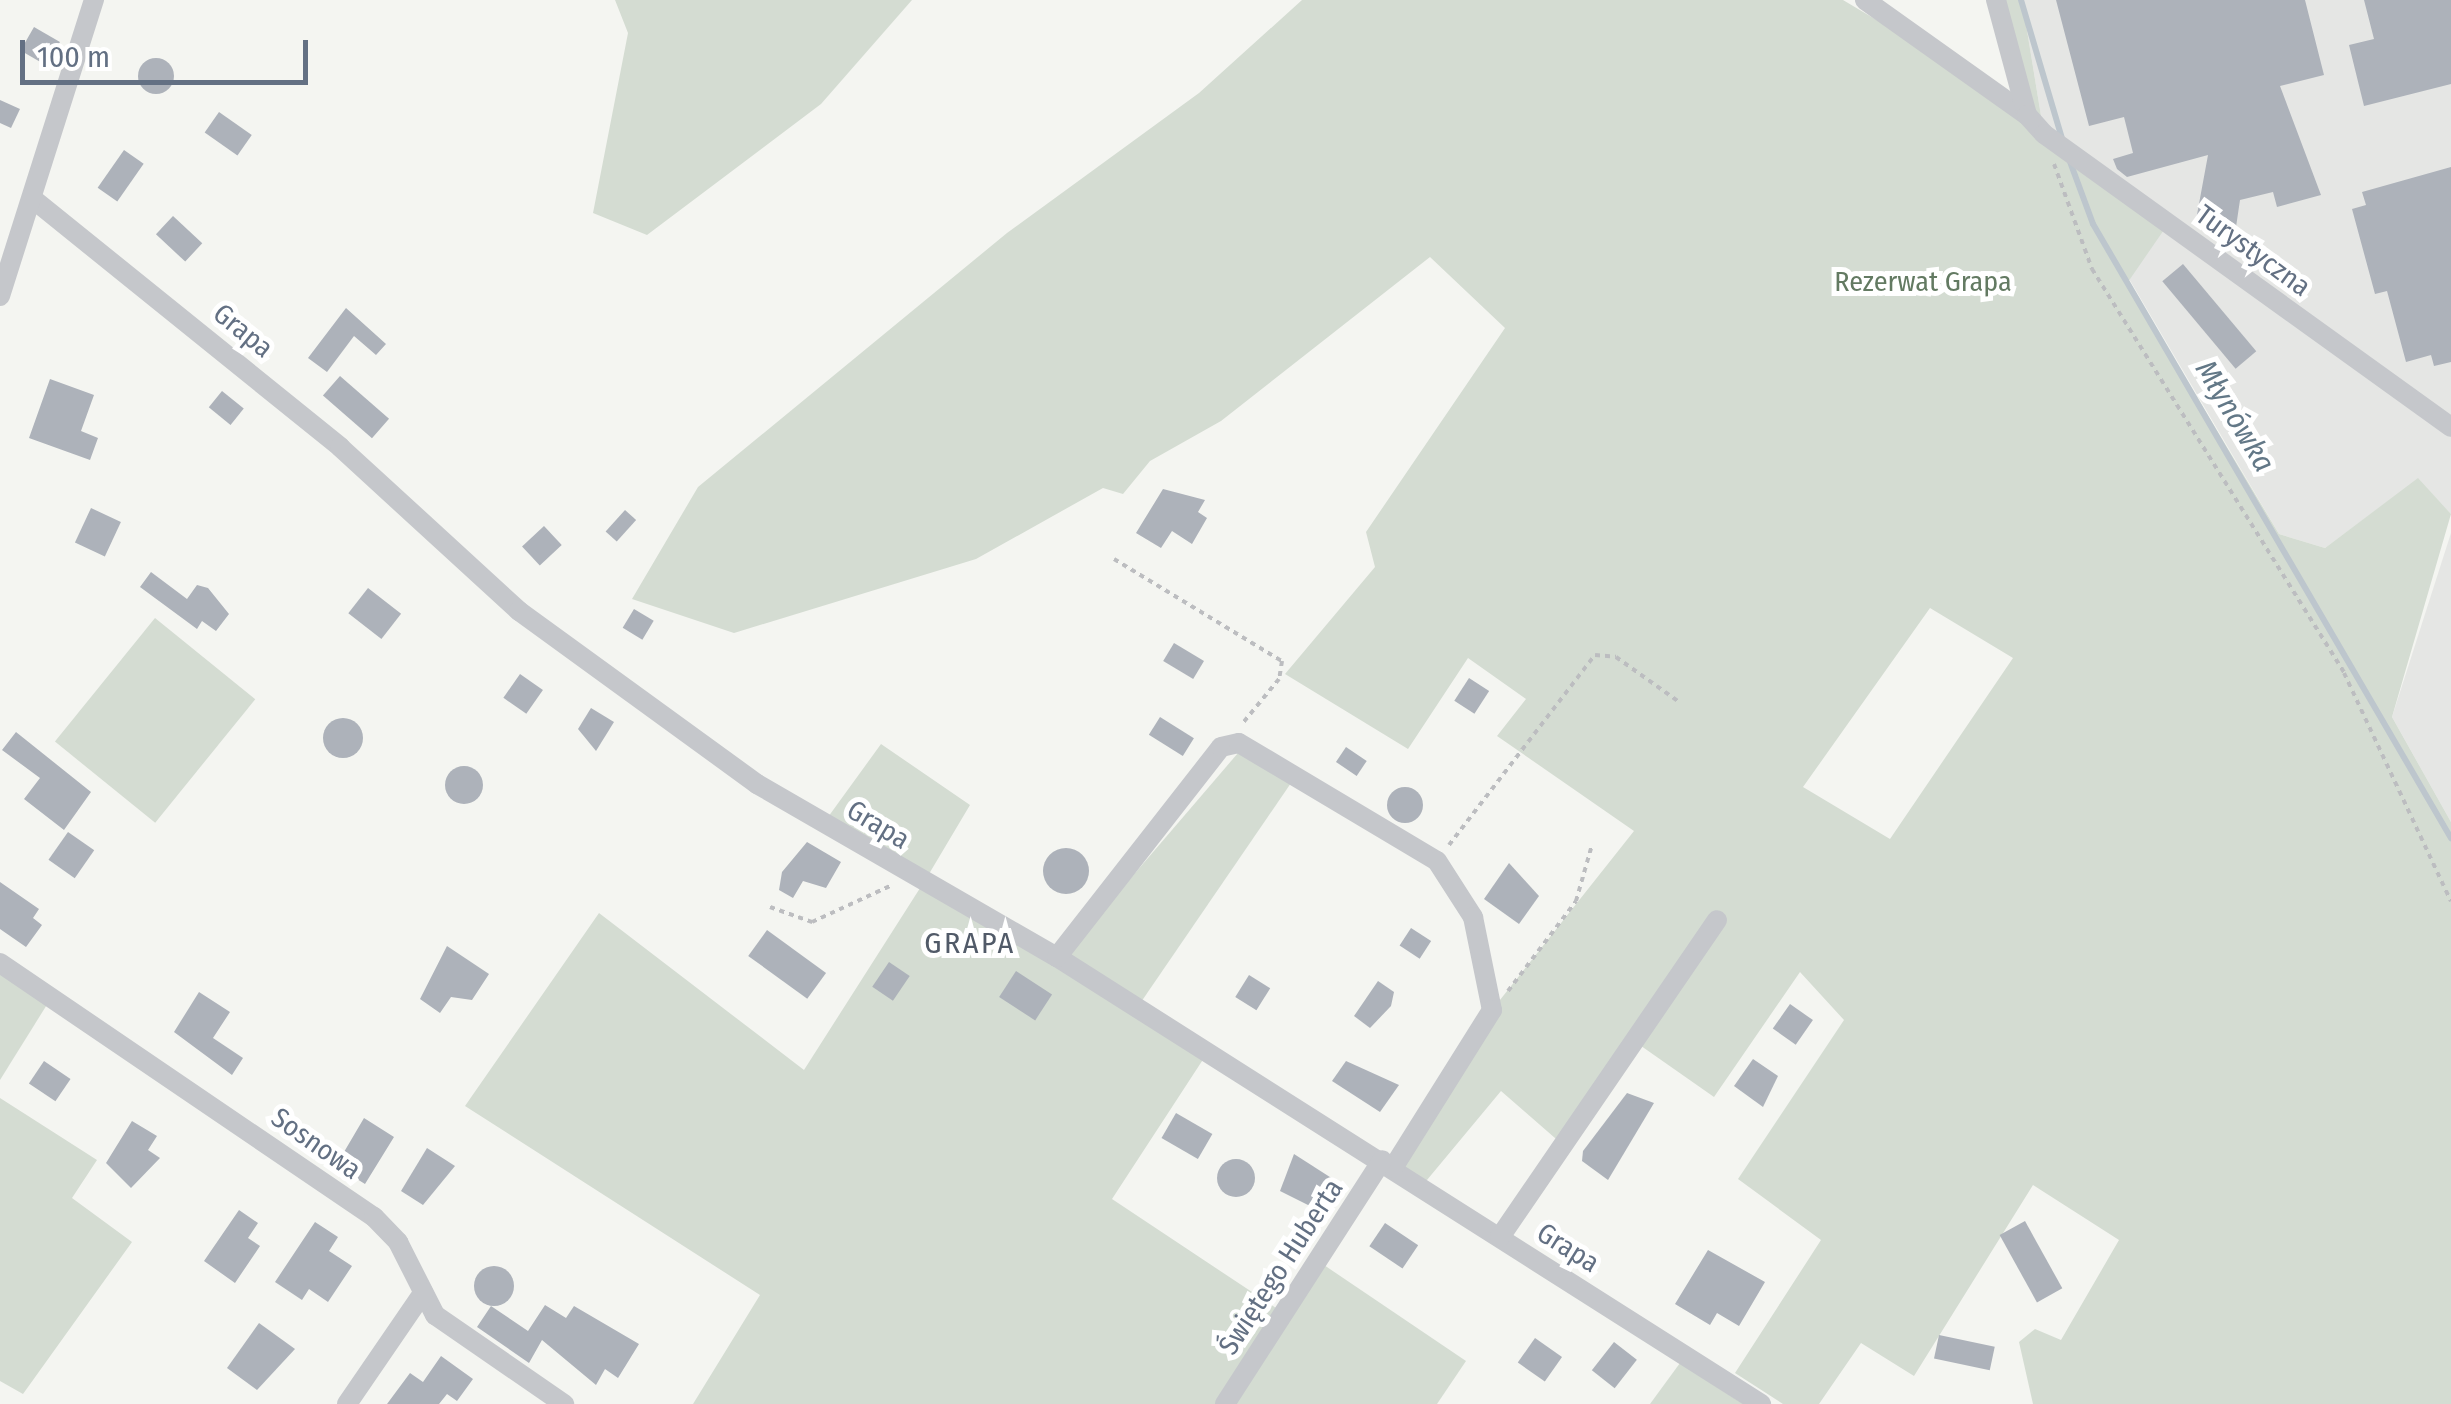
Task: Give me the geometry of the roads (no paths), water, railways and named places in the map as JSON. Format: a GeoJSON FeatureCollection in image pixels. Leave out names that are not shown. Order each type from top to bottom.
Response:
{"type":"FeatureCollection","features":[{"type":"Feature","properties":{"kind":"street"},"geometry":{"type":"LineString","coordinates":[[0,296],[94,0]]}},
{"type":"Feature","properties":{"kind":"street","name":"Turystyczna"},"geometry":{"type":"LineString","coordinates":[[1865,0],[2451,427]]}},
{"type":"Feature","properties":{"kind":"street","name":"Turystyczna"},"geometry":{"type":"LineString","coordinates":[[1996,0],[2026,115]]}},
{"type":"Feature","properties":{"kind":"street","name":"Grapa"},"geometry":{"type":"LineString","coordinates":[[33,199],[340,447],[519,611],[758,784],[910,876],[1057,956],[1388,1164],[1756,1403]]}},
{"type":"Feature","properties":{"kind":"street","name":"Świętego Huberta"},"geometry":{"type":"LineString","coordinates":[[1057,956],[1231,745],[1437,860],[1474,918],[1492,1010],[1225,1404]]}},
{"type":"Feature","properties":{"kind":"street"},"geometry":{"type":"LineString","coordinates":[[1500,1237],[1717,920]]}},
{"type":"Feature","properties":{"kind":"street","name":"Sosnowa"},"geometry":{"type":"LineString","coordinates":[[0,963],[374,1216],[424,1292],[467,1344],[564,1404]]}},
{"type":"Feature","properties":{"kind":"street"},"geometry":{"type":"LineString","coordinates":[[347,1404],[424,1292]]}},
{"type":"Feature","properties":{"kind":"waterway","name":"Młynówka"},"geometry":{"type":"LineString","coordinates":[[2021,0],[2062,138]]}},
{"type":"Feature","properties":{"kind":"waterway","name":"Młynówka"},"geometry":{"type":"LineString","coordinates":[[2069,159],[2093,224],[2451,838]]}},
{"type":"Feature","properties":{"kind":"district","name":"GRAPA"},"geometry":{"type":"Point","coordinates":[970,943]}},
{"type":"Feature","properties":{"kind":"park label","name":"Rezerwat Grapa"},"geometry":{"type":"Point","coordinates":[1923,282]}}]}
